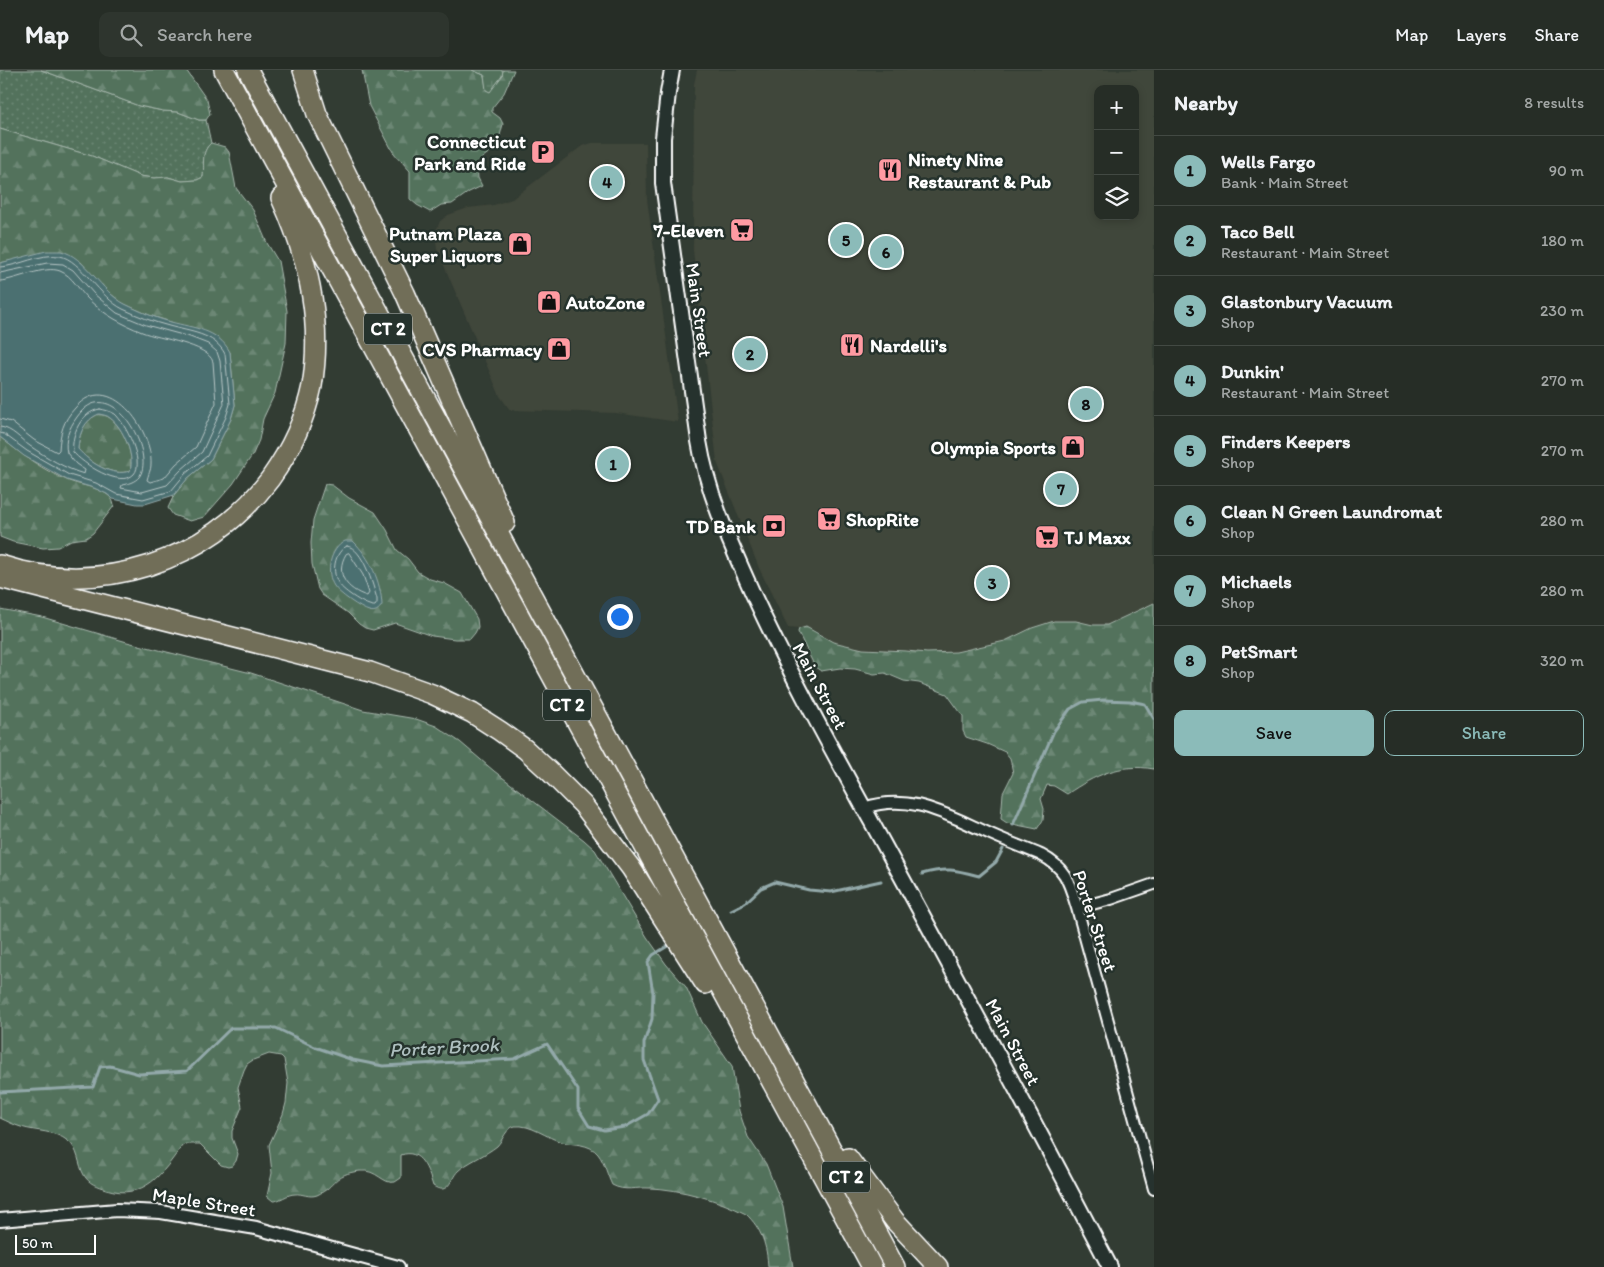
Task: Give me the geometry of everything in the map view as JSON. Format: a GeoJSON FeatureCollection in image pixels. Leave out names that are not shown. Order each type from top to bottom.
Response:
{"type":"FeatureCollection","features":[{"type":"Feature","properties":{"kind":"highway","name":"CT 2"},"geometry":{"type":"LineString","coordinates":[[224,70],[872,1267]]}},
{"type":"Feature","properties":{"kind":"highway","name":"CT 2"},"geometry":{"type":"LineString","coordinates":[[248,70],[895,1267]]}},
{"type":"Feature","properties":{"kind":"highway"},"geometry":{"type":"LineString","coordinates":[[303,70],[317,114],[405,293],[519,553],[528,587]]}},
{"type":"Feature","properties":{"kind":"highway"},"geometry":{"type":"LineString","coordinates":[[0,565],[39,575],[88,577],[124,573],[162,561],[205,540],[235,518],[259,492],[285,456],[303,418],[311,387],[316,351],[315,315],[312,293],[304,262],[290,218],[272,180],[263,142]]}},
{"type":"Feature","properties":{"kind":"highway"},"geometry":{"type":"LineString","coordinates":[[0,578],[370,672],[432,694],[486,722],[519,745],[544,766],[567,787],[594,817],[642,884],[724,1014],[750,1042]]}},
{"type":"Feature","properties":{"kind":"highway"},"geometry":{"type":"LineString","coordinates":[[797,1086],[820,1110],[846,1154],[878,1200],[915,1244],[938,1267]]}},
{"type":"Feature","properties":{"kind":"main road","name":"Main Street"},"geometry":{"type":"LineString","coordinates":[[672,70],[663,138],[663,183],[699,441],[705,474],[721,521],[779,650],[809,708],[992,1042],[1110,1267]]}},
{"type":"Feature","properties":{"kind":"street","name":"Porter Street"},"geometry":{"type":"LineString","coordinates":[[864,808],[896,802],[925,806],[946,813],[1041,855],[1056,864],[1064,873],[1077,908],[1154,1189]]}},
{"type":"Feature","properties":{"kind":"street"},"geometry":{"type":"LineString","coordinates":[[1077,908],[1154,884]]}},
{"type":"Feature","properties":{"kind":"street","name":"Maple Street"},"geometry":{"type":"LineString","coordinates":[[0,1220],[117,1210],[161,1212],[256,1228],[374,1264],[398,1267]]}},
{"type":"Feature","properties":{"kind":"shaded area"},"geometry":{"type":"Polygon","coordinates":[[[697,70],[1154,70],[1154,603],[1107,625],[1093,625],[1076,621],[1032,628],[1005,641],[956,652],[927,653],[863,649],[833,642],[816,631],[802,627],[799,629],[788,628],[759,568],[717,462],[693,250],[694,84],[697,70]]]}},
{"type":"Feature","properties":{"kind":"shaded area"},"geometry":{"type":"Polygon","coordinates":[[[592,143],[646,143],[647,199],[678,422],[616,413],[510,410],[500,396],[437,249],[435,234],[440,221],[448,215],[468,208],[494,205],[512,199],[582,146],[592,143]]]}},
{"type":"Feature","properties":{"kind":"green space"},"geometry":{"type":"Polygon","coordinates":[[[0,70],[41,70],[139,106],[178,112],[199,120],[206,120],[211,143],[204,155],[203,177],[197,180],[182,181],[168,177],[140,176],[92,156],[0,129],[0,70]]]}},
{"type":"Feature","properties":{"kind":"green space"},"geometry":{"type":"Polygon","coordinates":[[[41,70],[186,70],[207,100],[210,114],[206,120],[199,120],[178,112],[139,106],[41,70]]]}},
{"type":"Feature","properties":{"kind":"green space"},"geometry":{"type":"Polygon","coordinates":[[[362,70],[472,70],[484,75],[486,87],[502,76],[503,70],[514,70],[504,93],[492,108],[492,112],[500,118],[503,124],[497,147],[483,157],[477,167],[478,178],[482,186],[469,192],[452,204],[441,205],[430,212],[410,199],[410,171],[393,152],[369,106],[362,70]]]}},
{"type":"Feature","properties":{"kind":"green space"},"geometry":{"type":"Polygon","coordinates":[[[472,70],[503,70],[502,76],[490,92],[486,90],[484,75],[472,70]]]}},
{"type":"Feature","properties":{"kind":"green space"},"geometry":{"type":"Polygon","coordinates":[[[0,129],[92,156],[140,176],[168,177],[182,181],[197,180],[203,177],[204,155],[211,143],[225,147],[229,152],[236,188],[253,210],[267,243],[278,261],[287,311],[286,343],[275,393],[263,419],[259,440],[253,454],[233,484],[204,517],[190,521],[173,515],[168,508],[174,495],[188,478],[211,459],[231,419],[235,405],[230,352],[171,322],[122,303],[101,286],[81,262],[9,261],[0,263],[0,129]]]}},
{"type":"Feature","properties":{"kind":"green space"},"geometry":{"type":"Polygon","coordinates":[[[99,414],[115,422],[127,442],[131,458],[130,471],[116,472],[102,468],[78,449],[83,428],[99,414]]]}},
{"type":"Feature","properties":{"kind":"green space"},"geometry":{"type":"Polygon","coordinates":[[[0,437],[24,456],[51,472],[69,481],[92,487],[109,496],[114,506],[93,533],[86,538],[71,540],[58,547],[43,548],[13,542],[0,537],[0,437]]]}},
{"type":"Feature","properties":{"kind":"green space"},"geometry":{"type":"Polygon","coordinates":[[[325,484],[332,485],[349,498],[375,512],[397,550],[408,559],[418,572],[462,593],[477,619],[478,627],[470,639],[432,636],[395,623],[373,630],[365,628],[348,613],[322,595],[318,589],[312,564],[311,543],[313,520],[325,484]]]}},
{"type":"Feature","properties":{"kind":"green space"},"geometry":{"type":"Polygon","coordinates":[[[1154,603],[1154,769],[1130,768],[1108,772],[1088,781],[1067,794],[1054,786],[1047,785],[1041,799],[1044,809],[1043,820],[1037,829],[1007,823],[1001,819],[1003,793],[1013,773],[1010,758],[1005,752],[966,737],[963,731],[963,716],[947,694],[885,673],[874,674],[855,669],[840,668],[821,671],[815,667],[798,632],[799,629],[806,627],[833,642],[863,649],[927,653],[956,652],[1005,641],[1032,628],[1054,621],[1076,621],[1093,625],[1107,625],[1154,603]]]}},
{"type":"Feature","properties":{"kind":"green space"},"geometry":{"type":"Polygon","coordinates":[[[0,609],[42,617],[127,642],[251,673],[363,710],[416,719],[436,726],[460,742],[494,771],[584,840],[595,850],[647,937],[666,964],[686,987],[702,1022],[732,1066],[739,1111],[748,1137],[766,1164],[783,1207],[793,1267],[768,1267],[763,1238],[746,1214],[712,1200],[687,1193],[662,1189],[626,1189],[617,1187],[612,1185],[602,1161],[594,1150],[586,1146],[562,1142],[533,1129],[521,1126],[509,1129],[497,1146],[458,1171],[446,1188],[443,1189],[433,1186],[426,1167],[419,1158],[408,1154],[401,1155],[401,1178],[395,1182],[387,1181],[371,1172],[360,1171],[344,1175],[317,1195],[292,1194],[273,1201],[267,1196],[272,1173],[269,1145],[283,1114],[288,1083],[284,1059],[281,1056],[269,1054],[253,1060],[247,1064],[244,1070],[238,1087],[242,1107],[232,1131],[232,1138],[238,1154],[232,1166],[221,1165],[200,1144],[185,1144],[160,1175],[142,1188],[131,1191],[119,1192],[91,1183],[82,1171],[72,1144],[63,1137],[21,1127],[0,1118],[0,609]]]}},
{"type":"Feature","properties":{"kind":"water"},"geometry":{"type":"Polygon","coordinates":[[[46,251],[61,251],[70,254],[108,291],[125,304],[141,312],[212,334],[225,344],[230,352],[235,405],[231,419],[211,459],[188,478],[174,495],[145,504],[113,499],[94,488],[67,480],[24,456],[0,437],[0,263],[46,251]],[[99,414],[83,428],[78,449],[102,468],[116,472],[130,471],[131,458],[127,442],[115,422],[108,416],[99,414]]]}},
{"type":"Feature","properties":{"kind":"water"},"geometry":{"type":"Polygon","coordinates":[[[345,541],[353,541],[359,547],[374,570],[382,605],[377,611],[365,610],[355,604],[336,589],[331,580],[330,561],[336,549],[345,541]]]}},
{"type":"Feature","properties":{"kind":"waterway","name":"Porter Brook"},"geometry":{"type":"LineString","coordinates":[[1013,825],[1054,731],[1070,709],[1083,702],[1103,700],[1130,701],[1145,704],[1154,719]]}},
{"type":"Feature","properties":{"kind":"waterway"},"geometry":{"type":"LineString","coordinates":[[922,874],[951,870],[979,876],[996,862],[1003,849]]}},
{"type":"Feature","properties":{"kind":"waterway"},"geometry":{"type":"LineString","coordinates":[[731,910],[745,903],[761,888],[775,882],[809,890],[831,892],[881,881]]}},
{"type":"Feature","properties":{"kind":"waterway","name":"Porter Brook"},"geometry":{"type":"LineString","coordinates":[[0,1092],[93,1087],[100,1067],[110,1066],[139,1074],[187,1071],[231,1028],[276,1028],[315,1047],[353,1060],[383,1066],[514,1059],[547,1044],[578,1090],[578,1108],[589,1126],[604,1130],[625,1127],[648,1114],[658,1099],[644,1060],[644,1043],[652,1019],[653,993],[648,962],[653,955],[671,944]]}},
{"type":"Feature","properties":{"kind":"place","name":"Connecticut Park and Ride"},"geometry":{"type":"Point","coordinates":[543,152]}},
{"type":"Feature","properties":{"kind":"place","name":"Ninety Nine Restaurant & Pub"},"geometry":{"type":"Point","coordinates":[890,170]}},
{"type":"Feature","properties":{"kind":"place","name":"Dunkin'"},"geometry":{"type":"Point","coordinates":[607,182]}},
{"type":"Feature","properties":{"kind":"place","name":"7-Eleven"},"geometry":{"type":"Point","coordinates":[742,230]}},
{"type":"Feature","properties":{"kind":"place","name":"Finders Keepers"},"geometry":{"type":"Point","coordinates":[846,240]}},
{"type":"Feature","properties":{"kind":"place","name":"Putnam Plaza Super Liquors"},"geometry":{"type":"Point","coordinates":[520,244]}},
{"type":"Feature","properties":{"kind":"place","name":"Clean N Green Laundromat"},"geometry":{"type":"Point","coordinates":[886,252]}},
{"type":"Feature","properties":{"kind":"place","name":"AutoZone"},"geometry":{"type":"Point","coordinates":[549,302]}},
{"type":"Feature","properties":{"kind":"place","name":"Nardelli's"},"geometry":{"type":"Point","coordinates":[852,345]}},
{"type":"Feature","properties":{"kind":"place","name":"CVS Pharmacy"},"geometry":{"type":"Point","coordinates":[559,349]}},
{"type":"Feature","properties":{"kind":"place","name":"Taco Bell"},"geometry":{"type":"Point","coordinates":[750,354]}},
{"type":"Feature","properties":{"kind":"place","name":"PetSmart"},"geometry":{"type":"Point","coordinates":[1086,404]}},
{"type":"Feature","properties":{"kind":"place","name":"Olympia Sports"},"geometry":{"type":"Point","coordinates":[1073,447]}},
{"type":"Feature","properties":{"kind":"place","name":"Wells Fargo"},"geometry":{"type":"Point","coordinates":[613,464]}},
{"type":"Feature","properties":{"kind":"place","name":"Michaels"},"geometry":{"type":"Point","coordinates":[1061,489]}},
{"type":"Feature","properties":{"kind":"place","name":"ShopRite"},"geometry":{"type":"Point","coordinates":[829,519]}},
{"type":"Feature","properties":{"kind":"place","name":"TD Bank"},"geometry":{"type":"Point","coordinates":[774,526]}},
{"type":"Feature","properties":{"kind":"place","name":"TJ Maxx"},"geometry":{"type":"Point","coordinates":[1047,537]}},
{"type":"Feature","properties":{"kind":"place","name":"Glastonbury Vacuum"},"geometry":{"type":"Point","coordinates":[992,583]}}]}
